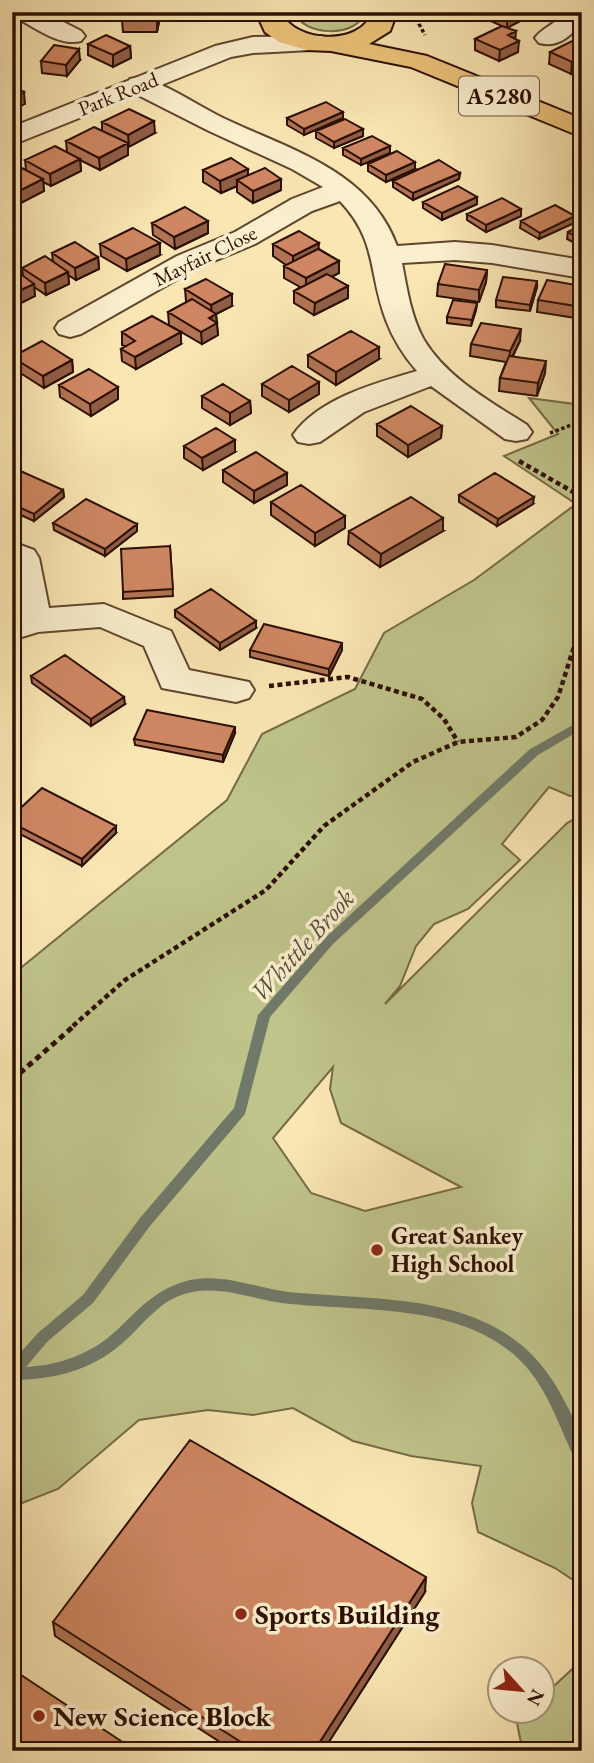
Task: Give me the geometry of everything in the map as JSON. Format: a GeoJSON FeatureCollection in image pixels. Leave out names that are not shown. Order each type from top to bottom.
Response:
{"type":"FeatureCollection","features":[{"type":"Feature","properties":{"kind":"main road","name":"A5280"},"geometry":{"type":"LineString","coordinates":[[267,13],[275,30],[287,37],[418,61],[582,129]]}},
{"type":"Feature","properties":{"kind":"main road","name":"A5280"},"geometry":{"type":"LineString","coordinates":[[327,44],[369,36],[380,28],[385,15]]}},
{"type":"Feature","properties":{"kind":"main road","name":"A5280"},"geometry":{"type":"LineString","coordinates":[[385,15],[391,35],[418,61]]}},
{"type":"Feature","properties":{"kind":"street"},"geometry":{"type":"LineString","coordinates":[[24,12],[47,24],[71,24]]}},
{"type":"Feature","properties":{"kind":"street","name":"Park Road"},"geometry":{"type":"LineString","coordinates":[[12,136],[224,51],[245,38],[267,13]]}},
{"type":"Feature","properties":{"kind":"street","name":"Park Road"},"geometry":{"type":"LineString","coordinates":[[224,51],[263,45],[327,44]]}},
{"type":"Feature","properties":{"kind":"street"},"geometry":{"type":"LineString","coordinates":[[139,85],[307,166],[362,207],[377,229],[387,255],[399,318],[418,353],[437,375],[462,397],[525,436]]}},
{"type":"Feature","properties":{"kind":"street","name":"Mayfair Close"},"geometry":{"type":"LineString","coordinates":[[40,324],[81,334],[187,262],[246,237],[302,205],[342,190]]}},
{"type":"Feature","properties":{"kind":"street"},"geometry":{"type":"LineString","coordinates":[[387,255],[454,251],[492,254],[582,269]]}},
{"type":"Feature","properties":{"kind":"street"},"geometry":{"type":"LineString","coordinates":[[309,440],[324,421],[344,408],[396,387],[437,375]]}},
{"type":"Feature","properties":{"kind":"street"},"geometry":{"type":"LineString","coordinates":[[12,553],[22,558],[23,625],[104,615],[159,639],[175,680],[236,690]]}},
{"type":"Feature","properties":{"kind":"path"},"geometry":{"type":"LineString","coordinates":[[582,421],[525,436],[511,457],[582,497]]}},
{"type":"Feature","properties":{"kind":"path"},"geometry":{"type":"LineString","coordinates":[[12,1080],[125,980],[266,890],[324,826],[413,762],[458,742],[516,737],[542,720],[558,696],[582,622]]}},
{"type":"Feature","properties":{"kind":"path"},"geometry":{"type":"LineString","coordinates":[[236,690],[348,677],[422,699],[444,719],[458,742]]}},
{"type":"Feature","properties":{"kind":"green space"},"geometry":{"type":"Polygon","coordinates":[[[296,12],[364,12],[360,20],[352,26],[330,31],[308,26],[300,20],[296,12]]]}},
{"type":"Feature","properties":{"kind":"green space"},"geometry":{"type":"Polygon","coordinates":[[[529,398],[582,405],[582,794],[570,796],[549,787],[502,844],[520,860],[468,909],[434,924],[416,946],[400,986],[385,1004],[567,823],[582,815],[582,1586],[555,1568],[478,1532],[472,1503],[481,1466],[411,1456],[353,1441],[293,1408],[253,1415],[208,1410],[139,1420],[58,1489],[12,1507],[12,975],[227,800],[262,734],[355,689],[384,633],[474,580],[576,504],[504,456],[558,434],[529,398]],[[333,1067],[273,1138],[311,1193],[365,1211],[461,1187],[341,1123],[330,1089],[333,1067]]]}},
{"type":"Feature","properties":{"kind":"green space"},"geometry":{"type":"Polygon","coordinates":[[[582,1660],[582,1751],[526,1751],[522,1748],[517,1724],[556,1724],[556,1684],[582,1660]]]}},
{"type":"Feature","properties":{"kind":"building"},"geometry":{"type":"Polygon","coordinates":[[[124,12],[158,12],[157,21],[122,20],[124,12]]]}},
{"type":"Feature","properties":{"kind":"building"},"geometry":{"type":"Polygon","coordinates":[[[498,12],[516,12],[507,17],[498,12]]]}},
{"type":"Feature","properties":{"kind":"building"},"geometry":{"type":"Polygon","coordinates":[[[502,26],[516,31],[508,35],[519,41],[500,50],[475,39],[502,26]]]}},
{"type":"Feature","properties":{"kind":"building"},"geometry":{"type":"Polygon","coordinates":[[[106,35],[130,46],[113,55],[88,44],[106,35]]]}},
{"type":"Feature","properties":{"kind":"building"},"geometry":{"type":"Polygon","coordinates":[[[572,41],[582,46],[582,57],[572,62],[550,52],[572,41]]]}},
{"type":"Feature","properties":{"kind":"building"},"geometry":{"type":"Polygon","coordinates":[[[54,45],[79,49],[66,65],[41,61],[54,45]]]}},
{"type":"Feature","properties":{"kind":"building"},"geometry":{"type":"Polygon","coordinates":[[[12,86],[24,92],[12,98],[12,86]]]}},
{"type":"Feature","properties":{"kind":"building"},"geometry":{"type":"Polygon","coordinates":[[[326,102],[343,112],[304,129],[287,118],[326,102]]]}},
{"type":"Feature","properties":{"kind":"building"},"geometry":{"type":"Polygon","coordinates":[[[129,109],[154,121],[128,135],[102,122],[129,109]]]}},
{"type":"Feature","properties":{"kind":"building"},"geometry":{"type":"Polygon","coordinates":[[[345,119],[363,129],[334,142],[316,131],[345,119]]]}},
{"type":"Feature","properties":{"kind":"building"},"geometry":{"type":"Polygon","coordinates":[[[94,127],[128,143],[99,158],[66,141],[94,127]]]}},
{"type":"Feature","properties":{"kind":"building"},"geometry":{"type":"Polygon","coordinates":[[[372,136],[390,146],[361,159],[343,148],[372,136]]]}},
{"type":"Feature","properties":{"kind":"building"},"geometry":{"type":"Polygon","coordinates":[[[55,146],[80,159],[50,174],[25,160],[55,146]]]}},
{"type":"Feature","properties":{"kind":"building"},"geometry":{"type":"Polygon","coordinates":[[[397,151],[415,162],[386,175],[368,164],[397,151]]]}},
{"type":"Feature","properties":{"kind":"building"},"geometry":{"type":"Polygon","coordinates":[[[231,158],[248,169],[220,181],[203,170],[231,158]]]}},
{"type":"Feature","properties":{"kind":"building"},"geometry":{"type":"Polygon","coordinates":[[[439,160],[460,173],[413,193],[393,181],[439,160]]]}},
{"type":"Feature","properties":{"kind":"building"},"geometry":{"type":"Polygon","coordinates":[[[16,165],[43,179],[17,192],[12,190],[12,167],[16,165]]]}},
{"type":"Feature","properties":{"kind":"building"},"geometry":{"type":"Polygon","coordinates":[[[265,168],[281,179],[253,191],[237,180],[265,168]]]}},
{"type":"Feature","properties":{"kind":"building"},"geometry":{"type":"Polygon","coordinates":[[[458,186],[477,197],[442,213],[423,202],[458,186]]]}},
{"type":"Feature","properties":{"kind":"building"},"geometry":{"type":"Polygon","coordinates":[[[502,198],[521,209],[486,225],[467,214],[502,198]]]}},
{"type":"Feature","properties":{"kind":"building"},"geometry":{"type":"Polygon","coordinates":[[[555,205],[575,216],[540,233],[521,221],[555,205]]]}},
{"type":"Feature","properties":{"kind":"building"},"geometry":{"type":"Polygon","coordinates":[[[185,207],[208,221],[174,237],[152,223],[185,207]]]}},
{"type":"Feature","properties":{"kind":"building"},"geometry":{"type":"Polygon","coordinates":[[[582,225],[582,240],[568,232],[582,225]]]}},
{"type":"Feature","properties":{"kind":"building"},"geometry":{"type":"Polygon","coordinates":[[[133,228],[160,243],[126,259],[100,244],[133,228]]]}},
{"type":"Feature","properties":{"kind":"building"},"geometry":{"type":"Polygon","coordinates":[[[299,231],[319,243],[293,256],[273,244],[299,231]]]}},
{"type":"Feature","properties":{"kind":"building"},"geometry":{"type":"Polygon","coordinates":[[[75,242],[98,257],[75,268],[52,253],[75,242]]]}},
{"type":"Feature","properties":{"kind":"building"},"geometry":{"type":"Polygon","coordinates":[[[318,249],[339,261],[306,278],[284,266],[318,249]]]}},
{"type":"Feature","properties":{"kind":"building"},"geometry":{"type":"Polygon","coordinates":[[[45,256],[68,272],[45,283],[22,268],[45,256]]]}},
{"type":"Feature","properties":{"kind":"building"},"geometry":{"type":"Polygon","coordinates":[[[445,264],[487,270],[479,290],[438,284],[445,264]]]}},
{"type":"Feature","properties":{"kind":"building"},"geometry":{"type":"Polygon","coordinates":[[[12,270],[34,284],[12,294],[12,270]]]}},
{"type":"Feature","properties":{"kind":"building"},"geometry":{"type":"Polygon","coordinates":[[[327,274],[348,286],[315,303],[294,291],[327,274]]]}},
{"type":"Feature","properties":{"kind":"building"},"geometry":{"type":"Polygon","coordinates":[[[503,277],[537,281],[530,305],[496,300],[503,277]]]}},
{"type":"Feature","properties":{"kind":"building"},"geometry":{"type":"Polygon","coordinates":[[[206,279],[232,294],[211,305],[185,289],[206,279]]]}},
{"type":"Feature","properties":{"kind":"building"},"geometry":{"type":"Polygon","coordinates":[[[547,280],[582,286],[582,307],[538,300],[547,280]]]}},
{"type":"Feature","properties":{"kind":"building"},"geometry":{"type":"Polygon","coordinates":[[[192,299],[216,314],[209,318],[217,323],[201,332],[168,312],[192,299]]]}},
{"type":"Feature","properties":{"kind":"building"},"geometry":{"type":"Polygon","coordinates":[[[453,300],[477,303],[472,320],[447,317],[453,300]]]}},
{"type":"Feature","properties":{"kind":"building"},"geometry":{"type":"Polygon","coordinates":[[[152,316],[181,332],[135,357],[121,349],[135,341],[122,332],[152,316]]]}},
{"type":"Feature","properties":{"kind":"building"},"geometry":{"type":"Polygon","coordinates":[[[481,323],[521,329],[510,351],[471,344],[481,323]]]}},
{"type":"Feature","properties":{"kind":"building"},"geometry":{"type":"Polygon","coordinates":[[[351,331],[379,347],[336,372],[308,355],[351,331]]]}},
{"type":"Feature","properties":{"kind":"building"},"geometry":{"type":"Polygon","coordinates":[[[42,341],[72,360],[43,376],[12,357],[42,341]]]}},
{"type":"Feature","properties":{"kind":"building"},"geometry":{"type":"Polygon","coordinates":[[[509,356],[546,361],[538,383],[500,378],[509,356]]]}},
{"type":"Feature","properties":{"kind":"building"},"geometry":{"type":"Polygon","coordinates":[[[292,366],[319,382],[289,400],[262,384],[292,366]]]}},
{"type":"Feature","properties":{"kind":"building"},"geometry":{"type":"Polygon","coordinates":[[[89,369],[118,387],[90,404],[59,385],[89,369]]]}},
{"type":"Feature","properties":{"kind":"building"},"geometry":{"type":"Polygon","coordinates":[[[223,384],[250,401],[230,413],[202,396],[223,384]]]}},
{"type":"Feature","properties":{"kind":"building"},"geometry":{"type":"Polygon","coordinates":[[[411,406],[442,426],[408,445],[377,424],[411,406]]]}},
{"type":"Feature","properties":{"kind":"building"},"geometry":{"type":"Polygon","coordinates":[[[216,428],[235,440],[202,458],[184,446],[216,428]]]}},
{"type":"Feature","properties":{"kind":"building"},"geometry":{"type":"Polygon","coordinates":[[[256,452],[287,473],[254,491],[223,470],[256,452]]]}},
{"type":"Feature","properties":{"kind":"building"},"geometry":{"type":"Polygon","coordinates":[[[16,469],[63,490],[34,514],[12,504],[12,472],[16,469]]]}},
{"type":"Feature","properties":{"kind":"building"},"geometry":{"type":"Polygon","coordinates":[[[495,473],[534,497],[498,519],[459,495],[495,473]]]}},
{"type":"Feature","properties":{"kind":"building"},"geometry":{"type":"Polygon","coordinates":[[[301,485],[345,516],[315,533],[271,502],[301,485]]]}},
{"type":"Feature","properties":{"kind":"building"},"geometry":{"type":"Polygon","coordinates":[[[411,497],[443,518],[381,554],[349,531],[411,497]]]}},
{"type":"Feature","properties":{"kind":"building"},"geometry":{"type":"Polygon","coordinates":[[[86,499],[137,524],[105,549],[53,523],[86,499]]]}},
{"type":"Feature","properties":{"kind":"building"},"geometry":{"type":"Polygon","coordinates":[[[170,546],[173,589],[123,592],[121,549],[170,546]]]}},
{"type":"Feature","properties":{"kind":"building"},"geometry":{"type":"Polygon","coordinates":[[[211,589],[256,621],[220,643],[175,610],[211,589]]]}},
{"type":"Feature","properties":{"kind":"building"},"geometry":{"type":"Polygon","coordinates":[[[264,624],[342,643],[329,669],[250,650],[264,624]]]}},
{"type":"Feature","properties":{"kind":"building"},"geometry":{"type":"Polygon","coordinates":[[[65,655],[124,697],[91,719],[31,676],[65,655]]]}},
{"type":"Feature","properties":{"kind":"building"},"geometry":{"type":"Polygon","coordinates":[[[147,710],[235,727],[223,755],[134,739],[147,710]]]}},
{"type":"Feature","properties":{"kind":"building"},"geometry":{"type":"Polygon","coordinates":[[[12,767],[20,775],[12,779],[12,767]]]}},
{"type":"Feature","properties":{"kind":"building"},"geometry":{"type":"Polygon","coordinates":[[[42,788],[116,826],[82,859],[12,823],[12,816],[42,788]]]}},
{"type":"Feature","properties":{"kind":"building","name":"Sports Building"},"geometry":{"type":"Polygon","coordinates":[[[190,1440],[426,1577],[314,1751],[255,1751],[53,1622],[190,1440]]]}},
{"type":"Feature","properties":{"kind":"building","name":"New Science Block"},"geometry":{"type":"Polygon","coordinates":[[[12,1669],[124,1743],[119,1751],[12,1751],[12,1669]]]}},
{"type":"Feature","properties":{"kind":"waterway","name":"Whittle Brook"},"geometry":{"type":"LineString","coordinates":[[12,1373],[43,1337],[88,1299],[145,1222],[240,1110],[264,1015],[329,941],[534,752],[582,724]]}},
{"type":"Feature","properties":{"kind":"waterway"},"geometry":{"type":"LineString","coordinates":[[12,1374],[52,1371],[87,1359],[121,1336],[155,1302],[165,1295],[191,1286],[228,1285],[290,1298],[410,1307],[469,1321],[519,1350],[548,1386],[582,1459]]}},
{"type":"Feature","properties":{"kind":"place","name":"Great Sankey High School"},"geometry":{"type":"Point","coordinates":[377,1250]}},
{"type":"Feature","properties":{"kind":"place","name":"Sports Building"},"geometry":{"type":"Point","coordinates":[241,1614]}},
{"type":"Feature","properties":{"kind":"place","name":"New Science Block"},"geometry":{"type":"Point","coordinates":[39,1716]}}]}
